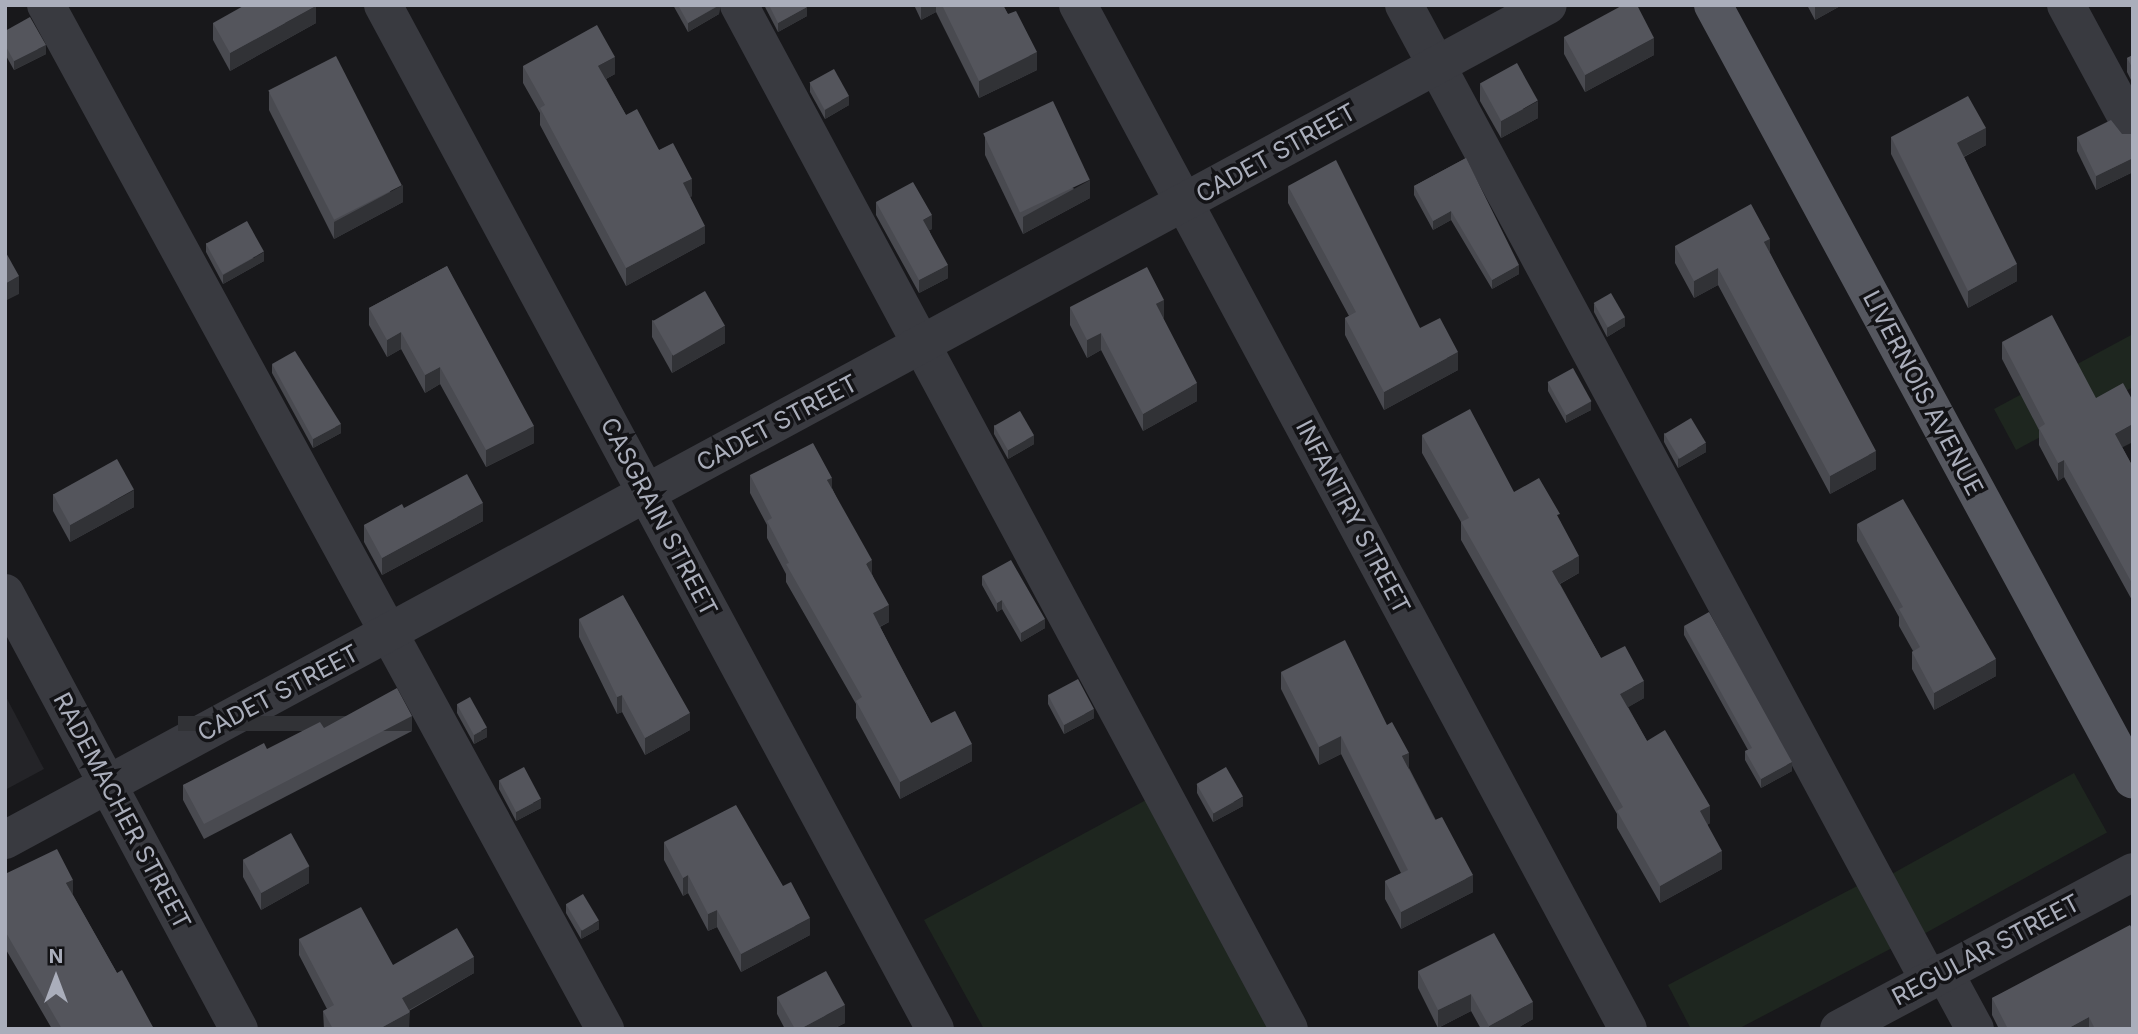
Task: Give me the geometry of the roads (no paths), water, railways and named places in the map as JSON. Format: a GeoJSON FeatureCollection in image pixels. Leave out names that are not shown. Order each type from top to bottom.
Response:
{"type":"FeatureCollection","features":[{"type":"Feature","properties":{"kind":"main road","name":"LIVERNOIS AVENUE"},"geometry":{"type":"LineString","coordinates":[[1713,5],[2133,780]]}},
{"type":"Feature","properties":{"kind":"street"},"geometry":{"type":"LineString","coordinates":[[46,5],[391,632],[605,1029]]}},
{"type":"Feature","properties":{"kind":"street","name":"CASGRAIN STREET"},"geometry":{"type":"LineString","coordinates":[[383,5],[934,1029]]}},
{"type":"Feature","properties":{"kind":"street"},"geometry":{"type":"LineString","coordinates":[[739,5],[919,346],[1289,1029]]}},
{"type":"Feature","properties":{"kind":"street","name":"INFANTRY STREET"},"geometry":{"type":"LineString","coordinates":[[1078,5],[1628,1029]]}},
{"type":"Feature","properties":{"kind":"street"},"geometry":{"type":"LineString","coordinates":[[1404,5],[1937,976],[1975,1029]]}},
{"type":"Feature","properties":{"kind":"street","name":"CADET STREET"},"geometry":{"type":"LineString","coordinates":[[5,840],[1548,5]]}},
{"type":"Feature","properties":{"kind":"street"},"geometry":{"type":"LineString","coordinates":[[2066,5],[2133,129]]}},
{"type":"Feature","properties":{"kind":"street","name":"RADEMACHER STREET"},"geometry":{"type":"LineString","coordinates":[[5,593],[239,1029]]}},
{"type":"Feature","properties":{"kind":"street","name":"REGULAR STREET"},"geometry":{"type":"LineString","coordinates":[[1839,1029],[2133,872]]}}]}
